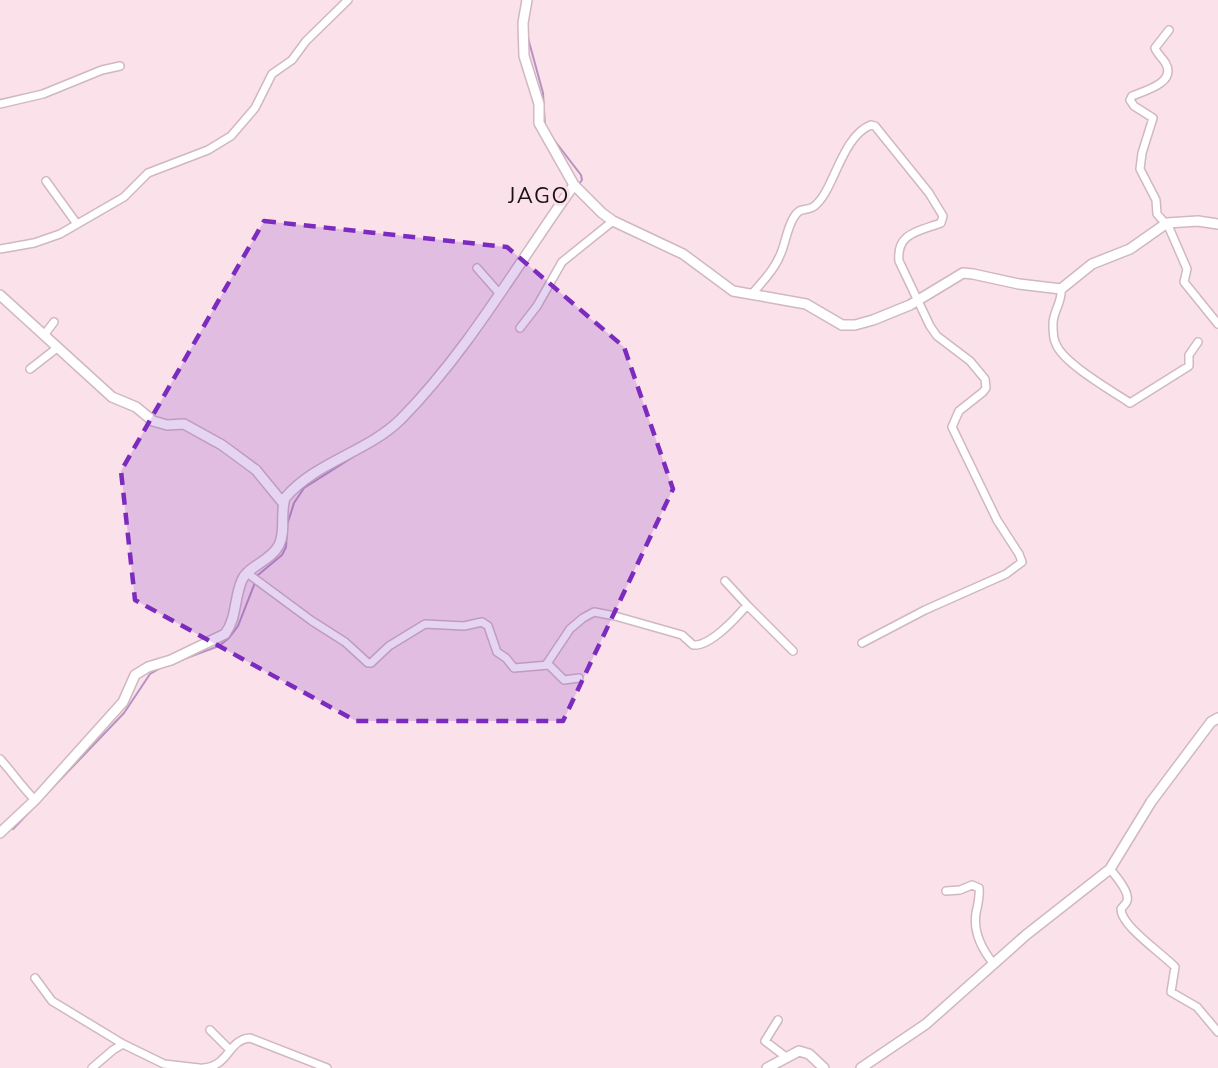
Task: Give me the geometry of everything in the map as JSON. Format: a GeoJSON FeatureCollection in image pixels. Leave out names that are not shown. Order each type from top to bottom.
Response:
{"type":"FeatureCollection","features":[{"type":"Feature","properties":{"kind":"street"},"geometry":{"type":"LineString","coordinates":[[0,249],[34,243],[60,234],[124,197],[148,173],[208,150],[231,136],[255,108],[272,74],[292,60],[306,41],[348,0]]}},
{"type":"Feature","properties":{"kind":"street"},"geometry":{"type":"LineString","coordinates":[[527,0],[523,23],[524,56],[538,104],[539,123],[575,187],[613,221],[683,254],[733,291],[806,304],[842,324],[855,325],[873,320],[918,300],[966,273],[1019,284],[1061,289],[1092,264],[1131,249],[1166,223],[1198,221],[1218,224]]}},
{"type":"Feature","properties":{"kind":"street"},"geometry":{"type":"LineString","coordinates":[[1170,30],[1155,48],[1166,63],[1165,78],[1159,85],[1132,96],[1130,100],[1134,106],[1153,118],[1142,153],[1140,169],[1156,200],[1157,214],[1166,223],[1187,269],[1184,282],[1218,324]]}},
{"type":"Feature","properties":{"kind":"street"},"geometry":{"type":"LineString","coordinates":[[0,104],[43,94],[102,70],[120,66]]}},
{"type":"Feature","properties":{"kind":"street"},"geometry":{"type":"LineString","coordinates":[[752,294],[774,267],[794,217],[800,210],[812,208],[820,199],[846,150],[862,130],[871,124],[881,131],[929,192],[943,216],[943,221],[940,223],[905,238],[898,251],[899,261],[937,336],[970,361],[985,379],[984,392],[958,411],[952,427],[998,520],[1022,562],[1006,574],[925,610],[862,643]]}},
{"type":"Feature","properties":{"kind":"street"},"geometry":{"type":"LineString","coordinates":[[46,181],[77,224]]}},
{"type":"Feature","properties":{"kind":"street"},"geometry":{"type":"LineString","coordinates":[[0,833],[35,800],[123,702],[135,675],[225,633],[235,611],[242,582],[279,545],[282,534],[283,503],[288,494],[310,477],[354,451],[399,420],[461,348],[575,187]]}},
{"type":"Feature","properties":{"kind":"street"},"geometry":{"type":"LineString","coordinates":[[520,328],[537,306],[562,262],[613,221]]}},
{"type":"Feature","properties":{"kind":"street"},"geometry":{"type":"LineString","coordinates":[[477,268],[499,293]]}},
{"type":"Feature","properties":{"kind":"street"},"geometry":{"type":"LineString","coordinates":[[1061,289],[1062,294],[1053,322],[1054,342],[1059,350],[1086,373],[1130,403],[1189,366],[1189,355],[1198,342]]}},
{"type":"Feature","properties":{"kind":"street"},"geometry":{"type":"LineString","coordinates":[[0,295],[112,397],[136,407],[153,421],[167,425],[184,424],[222,445],[256,470],[283,503]]}},
{"type":"Feature","properties":{"kind":"street"},"geometry":{"type":"LineString","coordinates":[[44,335],[54,322]]}},
{"type":"Feature","properties":{"kind":"street"},"geometry":{"type":"LineString","coordinates":[[30,369],[57,348]]}},
{"type":"Feature","properties":{"kind":"street"},"geometry":{"type":"LineString","coordinates":[[249,574],[261,585],[345,642],[369,663],[389,646],[425,624],[464,626],[481,622],[488,627],[497,652],[514,668],[546,665],[564,680],[579,678]]}},
{"type":"Feature","properties":{"kind":"street"},"geometry":{"type":"LineString","coordinates":[[725,581],[793,651]]}},
{"type":"Feature","properties":{"kind":"street"},"geometry":{"type":"LineString","coordinates":[[546,665],[570,629],[594,612],[682,635],[693,645],[699,645],[735,619],[747,605]]}},
{"type":"Feature","properties":{"kind":"street"},"geometry":{"type":"LineString","coordinates":[[861,1068],[926,1024],[1026,934],[1110,869],[1151,802],[1211,723],[1218,718]]}},
{"type":"Feature","properties":{"kind":"street"},"geometry":{"type":"LineString","coordinates":[[0,759],[35,800]]}},
{"type":"Feature","properties":{"kind":"street"},"geometry":{"type":"LineString","coordinates":[[1110,869],[1121,882],[1128,897],[1121,909],[1122,916],[1175,967],[1171,992],[1197,1007],[1218,1032]]}},
{"type":"Feature","properties":{"kind":"street"},"geometry":{"type":"LineString","coordinates":[[946,891],[960,890],[972,885],[978,888],[980,894],[975,917],[979,943],[993,963]]}},
{"type":"Feature","properties":{"kind":"street"},"geometry":{"type":"LineString","coordinates":[[35,978],[52,1001],[123,1044],[164,1064],[201,1068],[217,1065],[242,1039],[250,1038],[327,1068]]}},
{"type":"Feature","properties":{"kind":"street"},"geometry":{"type":"LineString","coordinates":[[778,1020],[765,1041],[786,1057]]}},
{"type":"Feature","properties":{"kind":"street"},"geometry":{"type":"LineString","coordinates":[[210,1030],[230,1050]]}},
{"type":"Feature","properties":{"kind":"street"},"geometry":{"type":"LineString","coordinates":[[92,1068],[123,1044]]}},
{"type":"Feature","properties":{"kind":"street"},"geometry":{"type":"LineString","coordinates":[[767,1068],[796,1051],[805,1052],[824,1068]]}},
{"type":"Feature","properties":{"kind":"highlighted area"},"geometry":{"type":"Polygon","coordinates":[[[264,221],[507,247],[624,347],[673,489],[563,721],[356,721],[135,600],[121,471],[264,221]]]}},
{"type":"Feature","properties":{"kind":"waterway"},"geometry":{"type":"LineString","coordinates":[[528,38],[543,93],[545,126]]}},
{"type":"Feature","properties":{"kind":"waterway"},"geometry":{"type":"LineString","coordinates":[[551,136],[581,175],[582,180],[578,185]]}},
{"type":"Feature","properties":{"kind":"waterway"},"geometry":{"type":"LineString","coordinates":[[405,421],[427,397]]}},
{"type":"Feature","properties":{"kind":"waterway"},"geometry":{"type":"LineString","coordinates":[[287,525],[294,503],[304,488],[353,457]]}},
{"type":"Feature","properties":{"kind":"waterway"},"geometry":{"type":"LineString","coordinates":[[181,660],[219,646],[229,638],[238,626],[258,575],[282,555],[286,547],[287,530]]}},
{"type":"Feature","properties":{"kind":"waterway"},"geometry":{"type":"LineString","coordinates":[[13,829],[124,713],[150,674],[164,666]]}},
{"type":"Feature","properties":{"kind":"district","name":"JAGO"},"geometry":{"type":"Point","coordinates":[539,195]}}]}
